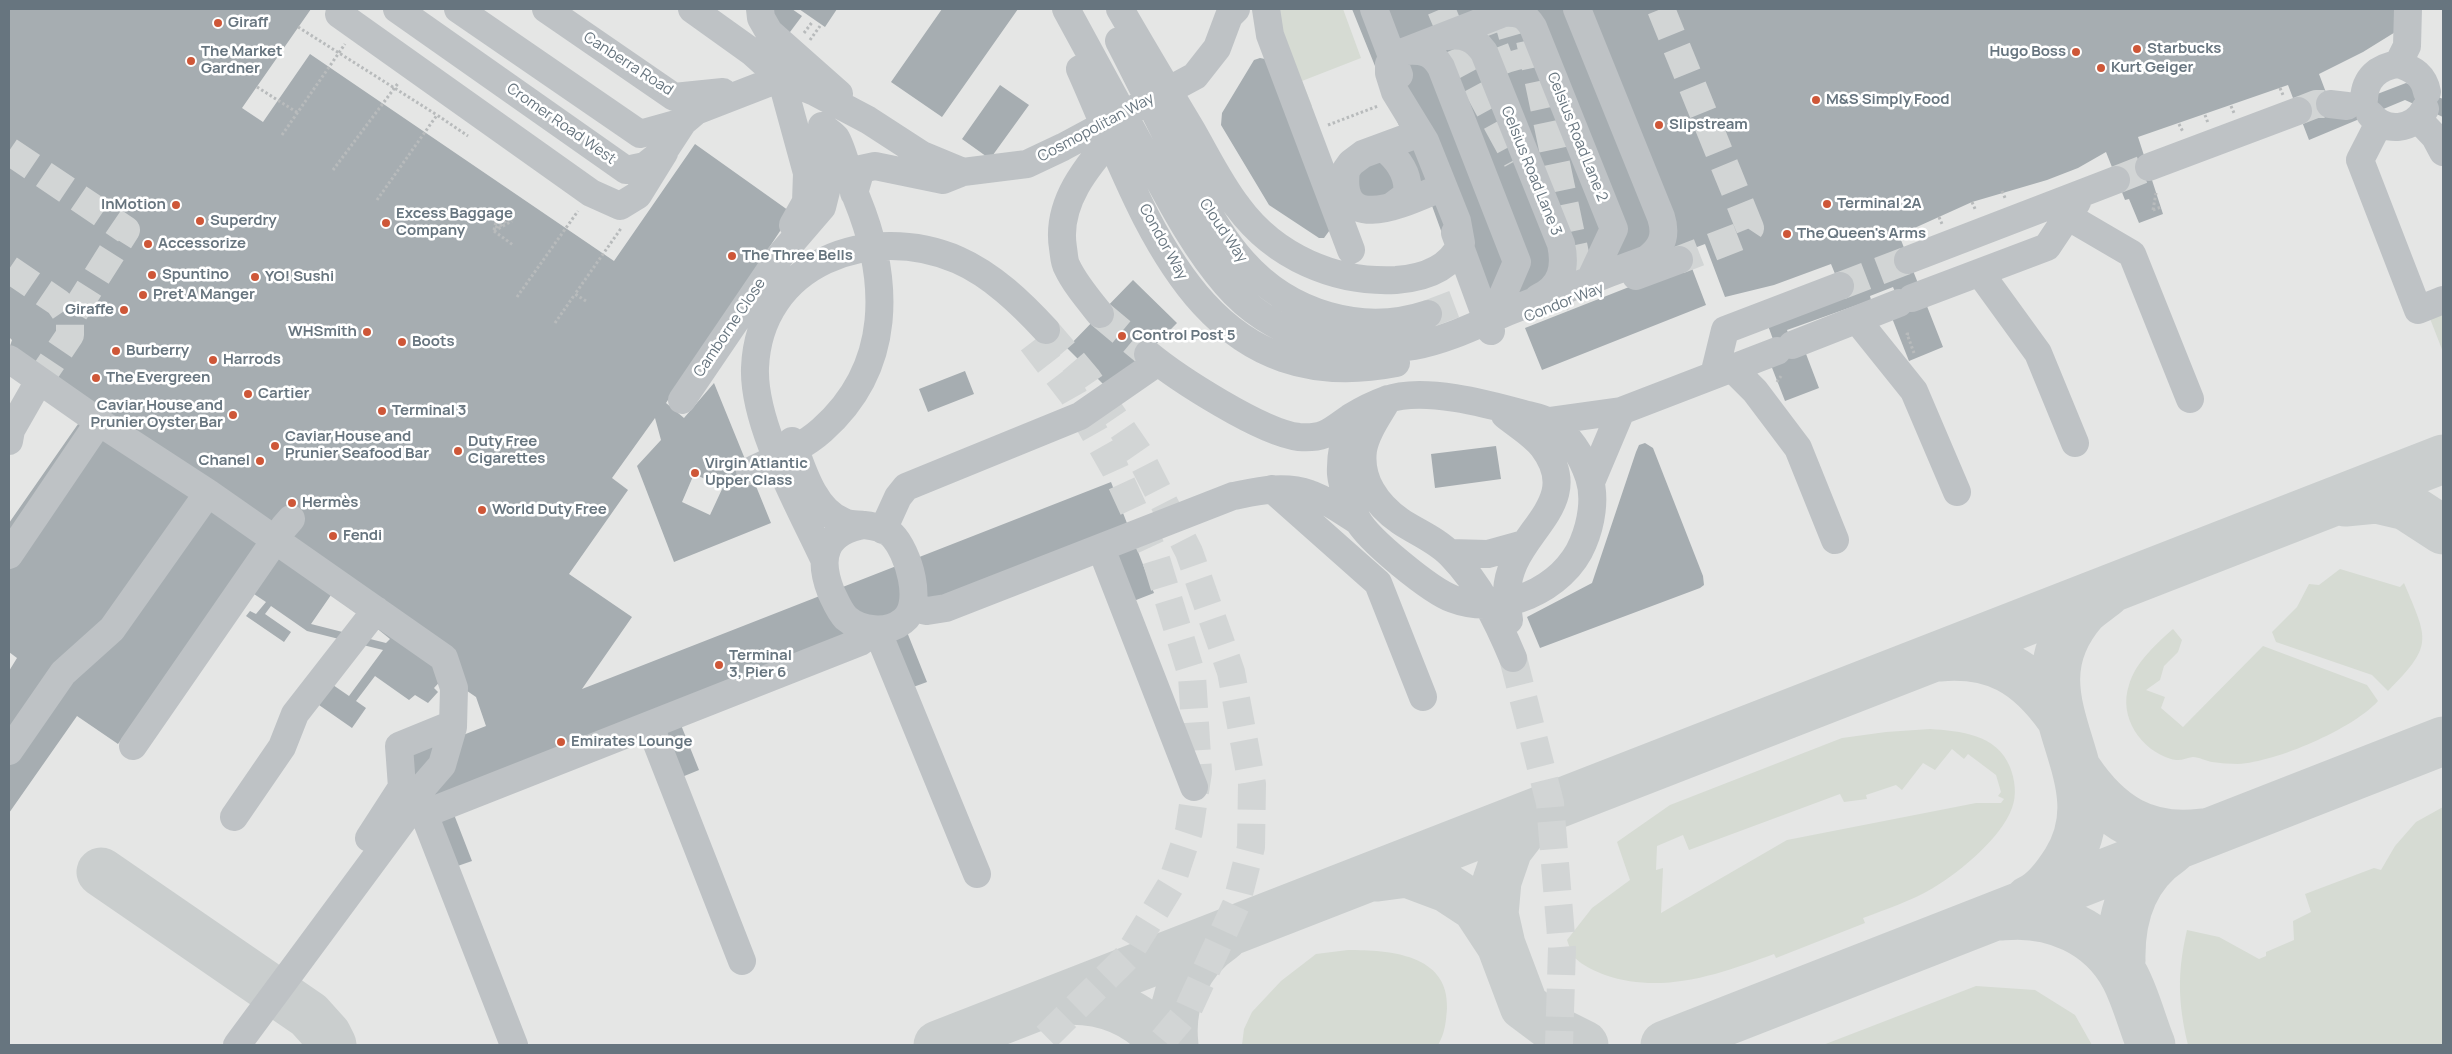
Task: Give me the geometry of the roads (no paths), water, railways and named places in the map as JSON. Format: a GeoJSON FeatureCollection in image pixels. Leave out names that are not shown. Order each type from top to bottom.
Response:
{"type":"FeatureCollection","features":[{"type":"Feature","properties":{"kind":"street","name":"Cromer Road West"},"geometry":{"type":"LineString","coordinates":[[397,9],[626,170],[644,166],[664,151],[683,122],[696,111],[747,90]]}},
{"type":"Feature","properties":{"kind":"street"},"geometry":{"type":"LineString","coordinates":[[458,9],[640,134],[683,122]]}},
{"type":"Feature","properties":{"kind":"street","name":"Canberra Road"},"geometry":{"type":"LineString","coordinates":[[546,9],[674,96],[747,90]]}},
{"type":"Feature","properties":{"kind":"street"},"geometry":{"type":"LineString","coordinates":[[692,9],[752,52],[781,78],[815,92],[828,115],[874,249],[881,306],[877,337],[866,369],[849,400],[822,430],[790,452],[750,471]]}},
{"type":"Feature","properties":{"kind":"street"},"geometry":{"type":"LineString","coordinates":[[760,9],[761,18],[769,32],[868,120]]}},
{"type":"Feature","properties":{"kind":"street","name":"Condor Way"},"geometry":{"type":"LineString","coordinates":[[1053,9],[1159,242],[1177,274],[1204,307],[1232,331],[1266,351],[1303,364],[1347,369],[1412,360],[1499,320],[1553,307],[1679,260]]}},
{"type":"Feature","properties":{"kind":"street"},"geometry":{"type":"LineString","coordinates":[[1066,9],[1181,221],[1227,286],[1268,319],[1298,335],[1324,343],[1382,350],[1429,342],[1499,320],[1590,280],[1647,259],[1660,245],[1664,232],[1662,217],[1577,9]]}},
{"type":"Feature","properties":{"kind":"street","name":"Cloud Way"},"geometry":{"type":"LineString","coordinates":[[1102,9],[1211,218],[1230,246],[1258,277],[1294,302],[1337,319],[1364,323],[1389,323],[1410,320],[1428,314]]}},
{"type":"Feature","properties":{"kind":"street"},"geometry":{"type":"LineString","coordinates":[[1120,9],[1238,208],[1275,244],[1302,262],[1326,272],[1353,278],[1378,281],[1419,278],[1441,268],[1458,250],[1461,243],[1456,221]]}},
{"type":"Feature","properties":{"kind":"street","name":"Cosmopolitan Way"},"geometry":{"type":"LineString","coordinates":[[868,120],[922,155],[963,172],[1027,164],[1063,147],[1195,76],[1217,48],[1229,16],[1236,9]]}},
{"type":"Feature","properties":{"kind":"street"},"geometry":{"type":"LineString","coordinates":[[1266,9],[1270,35],[1351,250]]}},
{"type":"Feature","properties":{"kind":"street"},"geometry":{"type":"LineString","coordinates":[[1374,9],[1499,320]]}},
{"type":"Feature","properties":{"kind":"street"},"geometry":{"type":"LineString","coordinates":[[2398,64],[2407,46],[2408,9]]}},
{"type":"Feature","properties":{"kind":"street"},"geometry":{"type":"LineString","coordinates":[[1499,320],[1420,133],[1396,92],[1389,73],[1390,64],[1395,57],[1406,51],[1508,11]]}},
{"type":"Feature","properties":{"kind":"street","name":"Celsius Road Lane 2"},"geometry":{"type":"LineString","coordinates":[[1508,11],[1521,14],[1528,19],[1533,27],[1614,230],[1590,280]]}},
{"type":"Feature","properties":{"kind":"street"},"geometry":{"type":"LineString","coordinates":[[350,18],[411,65],[591,192],[620,206],[638,195],[683,122]]}},
{"type":"Feature","properties":{"kind":"street","name":"Celsius Road Lane 3"},"geometry":{"type":"LineString","coordinates":[[1447,36],[1459,35],[1469,37],[1484,52],[1561,244],[1564,259],[1562,272],[1556,285],[1546,295],[1499,320]]}},
{"type":"Feature","properties":{"kind":"street"},"geometry":{"type":"LineString","coordinates":[[1406,51],[1428,52],[1441,67],[1517,262],[1499,320]]}},
{"type":"Feature","properties":{"kind":"street"},"geometry":{"type":"LineString","coordinates":[[2443,152],[2435,136],[2427,95],[2417,73],[2398,64],[2378,70],[2366,88],[2358,109],[2360,160],[2418,310],[2443,300]]}},
{"type":"Feature","properties":{"kind":"street"},"geometry":{"type":"LineString","coordinates":[[747,90],[781,78]]}},
{"type":"Feature","properties":{"kind":"street","name":"Camborne Close"},"geometry":{"type":"LineString","coordinates":[[781,78],[818,178]]}},
{"type":"Feature","properties":{"kind":"street"},"geometry":{"type":"LineString","coordinates":[[2358,109],[2399,127],[2427,95]]}},
{"type":"Feature","properties":{"kind":"street"},"geometry":{"type":"LineString","coordinates":[[1100,314],[1066,266],[1061,236],[1066,206],[1085,169],[1140,105]]}},
{"type":"Feature","properties":{"kind":"street"},"geometry":{"type":"LineString","coordinates":[[2149,167],[2298,111]]}},
{"type":"Feature","properties":{"kind":"street"},"geometry":{"type":"LineString","coordinates":[[828,115],[868,120]]}},
{"type":"Feature","properties":{"kind":"street","name":"Camborne Close"},"geometry":{"type":"LineString","coordinates":[[682,400],[779,257],[818,178],[828,115]]}},
{"type":"Feature","properties":{"kind":"street"},"geometry":{"type":"LineString","coordinates":[[1420,133],[1363,154],[1351,163],[1346,170],[1346,187],[1351,201],[1364,210],[1378,211],[1443,186]]}},
{"type":"Feature","properties":{"kind":"street"},"geometry":{"type":"LineString","coordinates":[[1383,147],[1399,163],[1408,187],[1406,195],[1391,207]]}},
{"type":"Feature","properties":{"kind":"street"},"geometry":{"type":"LineString","coordinates":[[854,193],[861,170],[875,166],[943,180],[963,172]]}},
{"type":"Feature","properties":{"kind":"street"},"geometry":{"type":"LineString","coordinates":[[818,178],[854,193]]}},
{"type":"Feature","properties":{"kind":"street"},"geometry":{"type":"LineString","coordinates":[[1908,260],[2116,180]]}},
{"type":"Feature","properties":{"kind":"street"},"geometry":{"type":"LineString","coordinates":[[824,559],[794,498],[765,423],[757,391],[755,368],[759,339],[772,309],[786,290],[806,271],[830,257],[855,248],[884,245],[906,246],[930,250],[958,260],[990,278],[1025,307],[1039,336],[1012,321],[979,293],[950,277],[925,268],[904,264],[859,267],[838,274],[818,286],[800,303],[788,318],[778,344],[774,368],[776,388],[783,417],[805,474],[826,511],[846,523],[874,527],[892,534],[900,546],[913,581],[915,594],[913,608],[904,621],[889,628],[877,630],[860,626],[846,618],[837,606],[824,573],[824,559],[827,546],[837,534],[849,528],[874,527],[906,487],[1080,416],[1153,358],[1236,412],[1283,434],[1301,437],[1323,435],[1337,429],[1351,417],[1388,399],[1416,396],[1460,398],[1549,421],[1621,411],[1723,371],[1784,357],[1857,320],[2047,247],[2083,192]]}},
{"type":"Feature","properties":{"kind":"street"},"geometry":{"type":"LineString","coordinates":[[2067,216],[2132,254],[2190,399]]}},
{"type":"Feature","properties":{"kind":"street"},"geometry":{"type":"LineString","coordinates":[[1980,273],[2038,353],[2075,443]]}},
{"type":"Feature","properties":{"kind":"street"},"geometry":{"type":"LineString","coordinates":[[1723,371],[1725,330],[1840,286]]}},
{"type":"Feature","properties":{"kind":"street"},"geometry":{"type":"LineString","coordinates":[[1857,320],[1914,390],[1957,492]]}},
{"type":"Feature","properties":{"kind":"street"},"geometry":{"type":"LineString","coordinates":[[9,359],[99,422],[208,493],[444,658],[454,688],[453,724],[442,765],[416,795],[417,812],[514,1045]]}},
{"type":"Feature","properties":{"kind":"street"},"geometry":{"type":"LineString","coordinates":[[1723,371],[1755,391],[1798,448],[1835,540]]}},
{"type":"Feature","properties":{"kind":"street"},"geometry":{"type":"LineString","coordinates":[[9,441],[11,430],[39,380]]}},
{"type":"Feature","properties":{"kind":"street"},"geometry":{"type":"LineString","coordinates":[[1388,399],[1370,431],[1363,450],[1365,473],[1370,490],[1378,504],[1449,553],[1481,591],[1513,658],[1506,592],[1513,565],[1524,544],[1547,515],[1554,500],[1555,472],[1543,446],[1493,405]]}},
{"type":"Feature","properties":{"kind":"street"},"geometry":{"type":"LineString","coordinates":[[1591,482],[1621,411]]}},
{"type":"Feature","properties":{"kind":"street"},"geometry":{"type":"LineString","coordinates":[[1351,417],[1343,440],[1341,476],[1358,521]]}},
{"type":"Feature","properties":{"kind":"street"},"geometry":{"type":"LineString","coordinates":[[913,608],[927,611],[946,608],[1233,496],[1272,489],[1311,494],[1358,521],[1405,566],[1439,592],[1454,600],[1474,604],[1496,604],[1518,600],[1538,591],[1559,576],[1572,563],[1580,550],[1590,520],[1591,482],[1582,457],[1549,421]]}},
{"type":"Feature","properties":{"kind":"street"},"geometry":{"type":"LineString","coordinates":[[9,555],[99,422]]}},
{"type":"Feature","properties":{"kind":"street"},"geometry":{"type":"LineString","coordinates":[[1272,489],[1378,583],[1423,697]]}},
{"type":"Feature","properties":{"kind":"street"},"geometry":{"type":"LineString","coordinates":[[9,750],[62,673],[112,629],[208,493]]}},
{"type":"Feature","properties":{"kind":"street"},"geometry":{"type":"LineString","coordinates":[[1449,553],[1488,554],[1524,544]]}},
{"type":"Feature","properties":{"kind":"street"},"geometry":{"type":"LineString","coordinates":[[1101,548],[1194,787]]}},
{"type":"Feature","properties":{"kind":"street"},"geometry":{"type":"LineString","coordinates":[[133,746],[267,552]]}},
{"type":"Feature","properties":{"kind":"street"},"geometry":{"type":"LineString","coordinates":[[234,817],[282,747],[295,714],[376,610]]}},
{"type":"Feature","properties":{"kind":"street"},"geometry":{"type":"LineString","coordinates":[[236,1045],[417,812],[650,726],[860,642],[877,630]]}},
{"type":"Feature","properties":{"kind":"street"},"geometry":{"type":"LineString","coordinates":[[877,630],[977,874]]}},
{"type":"Feature","properties":{"kind":"street"},"geometry":{"type":"LineString","coordinates":[[337,888],[402,787],[399,746],[453,724]]}},
{"type":"Feature","properties":{"kind":"street"},"geometry":{"type":"LineString","coordinates":[[650,726],[742,962]]}},
{"type":"Feature","properties":{"kind":"tunnel"},"geometry":{"type":"LineString","coordinates":[[1441,9],[1462,59],[1517,160]]}},
{"type":"Feature","properties":{"kind":"tunnel"},"geometry":{"type":"LineString","coordinates":[[1480,9],[1505,75]]}},
{"type":"Feature","properties":{"kind":"tunnel"},"geometry":{"type":"LineString","coordinates":[[1505,9],[1522,69]]}},
{"type":"Feature","properties":{"kind":"tunnel"},"geometry":{"type":"LineString","coordinates":[[1661,9],[1750,228],[1746,234],[1679,260]]}},
{"type":"Feature","properties":{"kind":"tunnel"},"geometry":{"type":"LineString","coordinates":[[1530,40],[1578,268],[1556,303]]}},
{"type":"Feature","properties":{"kind":"tunnel"},"geometry":{"type":"LineString","coordinates":[[2298,111],[2316,104],[2330,104]]}},
{"type":"Feature","properties":{"kind":"tunnel"},"geometry":{"type":"LineString","coordinates":[[9,151],[126,230],[70,319],[70,335],[39,381]]}},
{"type":"Feature","properties":{"kind":"tunnel"},"geometry":{"type":"LineString","coordinates":[[2116,180],[2149,167]]}},
{"type":"Feature","properties":{"kind":"tunnel"},"geometry":{"type":"LineString","coordinates":[[1840,286],[1908,260]]}},
{"type":"Feature","properties":{"kind":"tunnel"},"geometry":{"type":"LineString","coordinates":[[9,269],[59,303],[70,319]]}},
{"type":"Feature","properties":{"kind":"tunnel"},"geometry":{"type":"LineString","coordinates":[[1428,314],[1489,291]]}},
{"type":"Feature","properties":{"kind":"tunnel"},"geometry":{"type":"LineString","coordinates":[[1100,314],[1148,354]]}},
{"type":"Feature","properties":{"kind":"tunnel"},"geometry":{"type":"LineString","coordinates":[[1046,330],[1087,378],[1139,454],[1189,552],[1231,672],[1252,784],[1251,847],[1236,905],[1187,1012],[1159,1045]]}},
{"type":"Feature","properties":{"kind":"tunnel"},"geometry":{"type":"LineString","coordinates":[[1032,342],[1073,395],[1115,469],[1155,556],[1192,676],[1198,772],[1189,831],[1171,885],[1127,957],[1038,1045]]}},
{"type":"Feature","properties":{"kind":"tunnel"},"geometry":{"type":"LineString","coordinates":[[1513,658],[1550,803],[1562,948],[1559,1045]]}},
{"type":"Feature","properties":{"kind":"place","name":"Giraff"},"geometry":{"type":"Point","coordinates":[218,23]}},
{"type":"Feature","properties":{"kind":"place","name":"Starbucks"},"geometry":{"type":"Point","coordinates":[2137,49]}},
{"type":"Feature","properties":{"kind":"place","name":"Hugo Boss"},"geometry":{"type":"Point","coordinates":[2076,52]}},
{"type":"Feature","properties":{"kind":"place","name":"The Market Gardner"},"geometry":{"type":"Point","coordinates":[191,61]}},
{"type":"Feature","properties":{"kind":"place","name":"Kurt Geiger"},"geometry":{"type":"Point","coordinates":[2101,68]}},
{"type":"Feature","properties":{"kind":"place","name":"M&S Simply Food"},"geometry":{"type":"Point","coordinates":[1816,100]}},
{"type":"Feature","properties":{"kind":"place","name":"Slipstream"},"geometry":{"type":"Point","coordinates":[1659,125]}},
{"type":"Feature","properties":{"kind":"place","name":"Terminal 2A"},"geometry":{"type":"Point","coordinates":[1827,204]}},
{"type":"Feature","properties":{"kind":"place","name":"InMotion"},"geometry":{"type":"Point","coordinates":[176,205]}},
{"type":"Feature","properties":{"kind":"place","name":"Superdry"},"geometry":{"type":"Point","coordinates":[200,221]}},
{"type":"Feature","properties":{"kind":"place","name":"Excess Baggage Company"},"geometry":{"type":"Point","coordinates":[386,223]}},
{"type":"Feature","properties":{"kind":"place","name":"The Queen's Arms"},"geometry":{"type":"Point","coordinates":[1787,234]}},
{"type":"Feature","properties":{"kind":"place","name":"Accessorize"},"geometry":{"type":"Point","coordinates":[148,244]}},
{"type":"Feature","properties":{"kind":"place","name":"The Three Bells"},"geometry":{"type":"Point","coordinates":[732,256]}},
{"type":"Feature","properties":{"kind":"place","name":"Spuntino"},"geometry":{"type":"Point","coordinates":[152,275]}},
{"type":"Feature","properties":{"kind":"place","name":"YO! Sushi"},"geometry":{"type":"Point","coordinates":[255,277]}},
{"type":"Feature","properties":{"kind":"place","name":"Pret A Manger"},"geometry":{"type":"Point","coordinates":[143,295]}},
{"type":"Feature","properties":{"kind":"place","name":"Giraffe"},"geometry":{"type":"Point","coordinates":[124,310]}},
{"type":"Feature","properties":{"kind":"place","name":"WHSmith"},"geometry":{"type":"Point","coordinates":[367,332]}},
{"type":"Feature","properties":{"kind":"place","name":"Control Post 5"},"geometry":{"type":"Point","coordinates":[1122,336]}},
{"type":"Feature","properties":{"kind":"place","name":"Boots"},"geometry":{"type":"Point","coordinates":[402,342]}},
{"type":"Feature","properties":{"kind":"place","name":"Burberry"},"geometry":{"type":"Point","coordinates":[116,351]}},
{"type":"Feature","properties":{"kind":"place","name":"Harrods"},"geometry":{"type":"Point","coordinates":[213,360]}},
{"type":"Feature","properties":{"kind":"place","name":"The Evergreen"},"geometry":{"type":"Point","coordinates":[96,378]}},
{"type":"Feature","properties":{"kind":"place","name":"Cartier"},"geometry":{"type":"Point","coordinates":[248,394]}},
{"type":"Feature","properties":{"kind":"place","name":"Terminal 3"},"geometry":{"type":"Point","coordinates":[382,411]}},
{"type":"Feature","properties":{"kind":"place","name":"Caviar House and Prunier Oyster Bar"},"geometry":{"type":"Point","coordinates":[233,415]}},
{"type":"Feature","properties":{"kind":"place","name":"Caviar House and Prunier Seafood Bar"},"geometry":{"type":"Point","coordinates":[275,446]}},
{"type":"Feature","properties":{"kind":"place","name":"Duty Free Cigarettes"},"geometry":{"type":"Point","coordinates":[458,451]}},
{"type":"Feature","properties":{"kind":"place","name":"Chanel"},"geometry":{"type":"Point","coordinates":[260,461]}},
{"type":"Feature","properties":{"kind":"place","name":"Virgin Atlantic Upper Class"},"geometry":{"type":"Point","coordinates":[695,473]}},
{"type":"Feature","properties":{"kind":"place","name":"Hermès"},"geometry":{"type":"Point","coordinates":[292,503]}},
{"type":"Feature","properties":{"kind":"place","name":"World Duty Free"},"geometry":{"type":"Point","coordinates":[482,510]}},
{"type":"Feature","properties":{"kind":"place","name":"Fendi"},"geometry":{"type":"Point","coordinates":[333,536]}},
{"type":"Feature","properties":{"kind":"place","name":"Terminal 3, Pier 6"},"geometry":{"type":"Point","coordinates":[719,665]}},
{"type":"Feature","properties":{"kind":"place","name":"Emirates Lounge"},"geometry":{"type":"Point","coordinates":[561,742]}}]}
